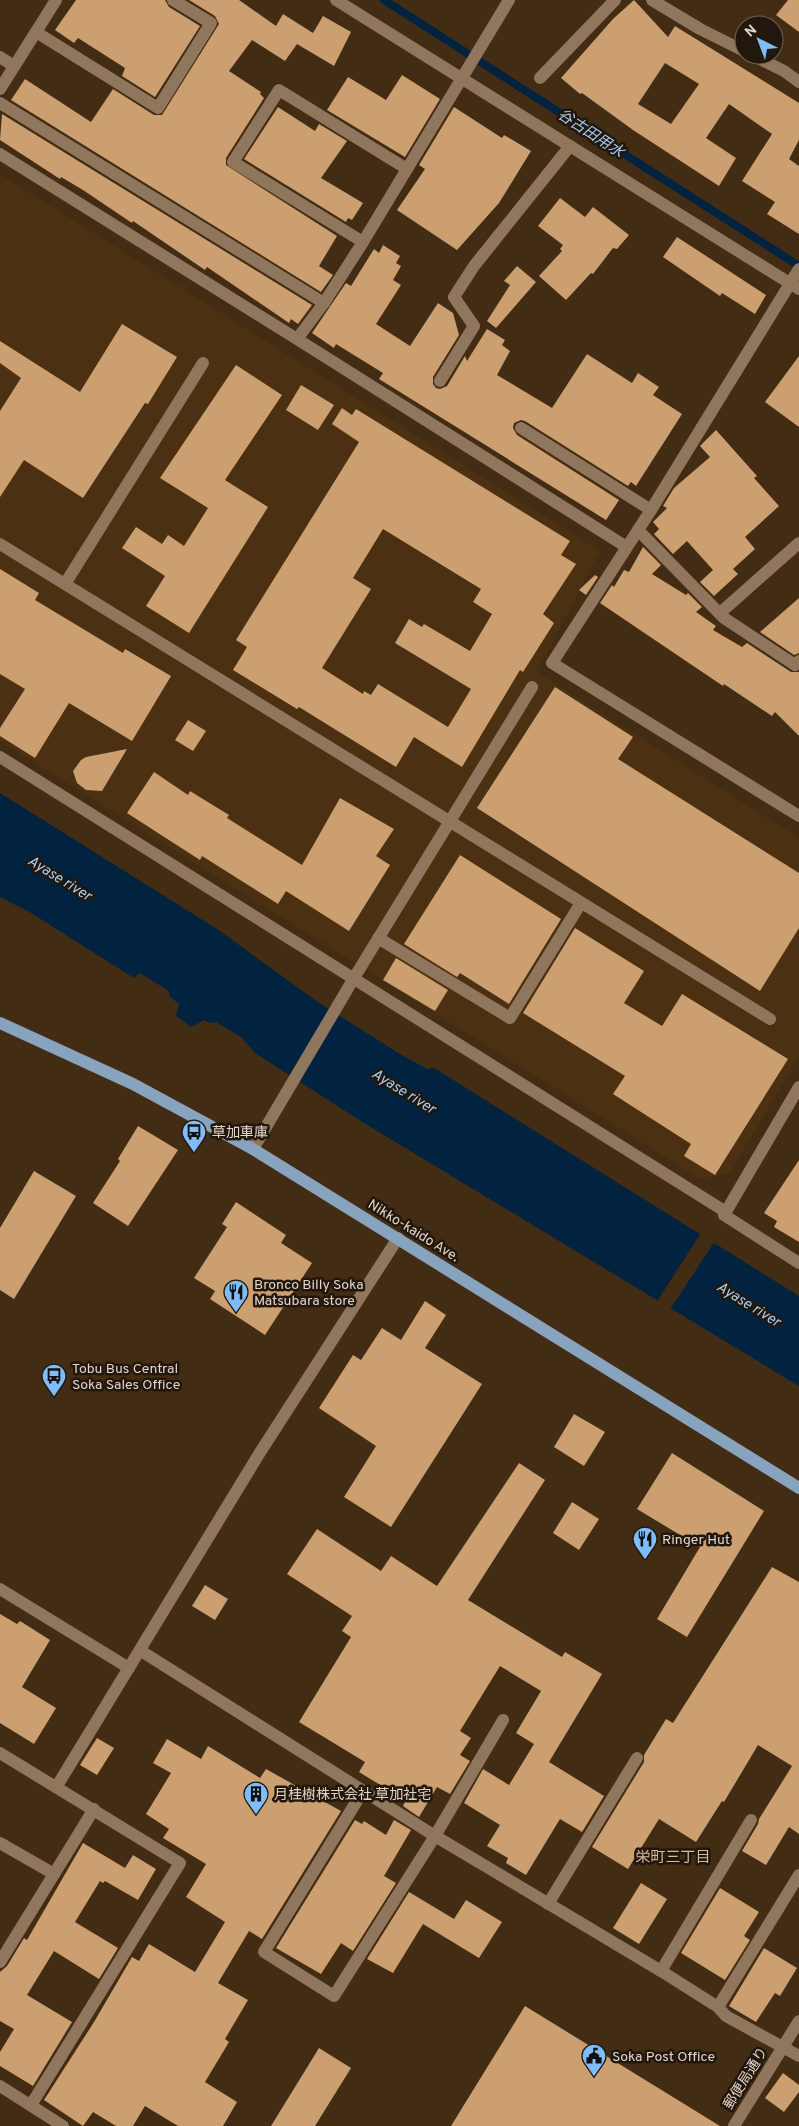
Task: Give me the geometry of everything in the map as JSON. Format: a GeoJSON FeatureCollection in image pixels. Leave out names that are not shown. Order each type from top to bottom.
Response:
{"type":"FeatureCollection","features":[{"type":"Feature","properties":{"kind":"main road","name":"Nikko-kaido Ave."},"geometry":{"type":"LineString","coordinates":[[0,1023],[133,1084],[253,1149],[799,1488]]}},
{"type":"Feature","properties":{"kind":"street"},"geometry":{"type":"LineString","coordinates":[[0,89],[56,0]]}},
{"type":"Feature","properties":{"kind":"street"},"geometry":{"type":"LineString","coordinates":[[36,32],[158,108],[211,23],[174,0]]}},
{"type":"Feature","properties":{"kind":"street"},"geometry":{"type":"LineString","coordinates":[[336,0],[795,286]]}},
{"type":"Feature","properties":{"kind":"street"},"geometry":{"type":"LineString","coordinates":[[297,339],[324,303],[363,242],[464,78],[509,0]]}},
{"type":"Feature","properties":{"kind":"street"},"geometry":{"type":"LineString","coordinates":[[540,78],[615,0]]}},
{"type":"Feature","properties":{"kind":"street"},"geometry":{"type":"LineString","coordinates":[[652,0],[700,29],[734,46]]}},
{"type":"Feature","properties":{"kind":"street"},"geometry":{"type":"LineString","coordinates":[[0,57],[14,66]]}},
{"type":"Feature","properties":{"kind":"street"},"geometry":{"type":"LineString","coordinates":[[772,65],[799,82]]}},
{"type":"Feature","properties":{"kind":"street"},"geometry":{"type":"LineString","coordinates":[[363,242],[233,162],[279,90],[407,169]]}},
{"type":"Feature","properties":{"kind":"street"},"geometry":{"type":"LineString","coordinates":[[0,103],[324,303]]}},
{"type":"Feature","properties":{"kind":"street"},"geometry":{"type":"LineString","coordinates":[[440,381],[474,326],[454,296],[474,266],[570,146]]}},
{"type":"Feature","properties":{"kind":"street"},"geometry":{"type":"LineString","coordinates":[[0,154],[625,546]]}},
{"type":"Feature","properties":{"kind":"street"},"geometry":{"type":"LineString","coordinates":[[799,269],[795,286],[638,530],[625,546],[552,663],[799,816]]}},
{"type":"Feature","properties":{"kind":"street"},"geometry":{"type":"LineString","coordinates":[[65,584],[203,362]]}},
{"type":"Feature","properties":{"kind":"street"},"geometry":{"type":"LineString","coordinates":[[521,428],[650,510]]}},
{"type":"Feature","properties":{"kind":"street"},"geometry":{"type":"LineString","coordinates":[[638,530],[720,613],[795,665],[799,662]]}},
{"type":"Feature","properties":{"kind":"street"},"geometry":{"type":"LineString","coordinates":[[720,613],[799,543]]}},
{"type":"Feature","properties":{"kind":"street"},"geometry":{"type":"LineString","coordinates":[[0,544],[770,1019]]}},
{"type":"Feature","properties":{"kind":"street"},"geometry":{"type":"LineString","coordinates":[[253,1149],[378,938],[532,687]]}},
{"type":"Feature","properties":{"kind":"street"},"geometry":{"type":"LineString","coordinates":[[0,757],[726,1212]]}},
{"type":"Feature","properties":{"kind":"street"},"geometry":{"type":"LineString","coordinates":[[378,938],[510,1018],[581,902]]}},
{"type":"Feature","properties":{"kind":"street"},"geometry":{"type":"LineString","coordinates":[[799,1088],[724,1215],[799,1263]]}},
{"type":"Feature","properties":{"kind":"street"},"geometry":{"type":"LineString","coordinates":[[57,1786],[259,1454],[398,1238]]}},
{"type":"Feature","properties":{"kind":"street"},"geometry":{"type":"LineString","coordinates":[[0,1589],[129,1668]]}},
{"type":"Feature","properties":{"kind":"street"},"geometry":{"type":"LineString","coordinates":[[140,1651],[435,1836],[661,1971],[718,2007],[726,2016],[799,2056]]}},
{"type":"Feature","properties":{"kind":"street"},"geometry":{"type":"LineString","coordinates":[[363,1791],[264,1952],[334,1996],[435,1836],[503,1720]]}},
{"type":"Feature","properties":{"kind":"street"},"geometry":{"type":"LineString","coordinates":[[0,1753],[57,1786],[180,1863],[31,2105]]}},
{"type":"Feature","properties":{"kind":"street"},"geometry":{"type":"LineString","coordinates":[[548,1904],[637,1758]]}},
{"type":"Feature","properties":{"kind":"street"},"geometry":{"type":"LineString","coordinates":[[0,1962],[94,1810]]}},
{"type":"Feature","properties":{"kind":"street"},"geometry":{"type":"LineString","coordinates":[[661,1971],[751,1820]]}},
{"type":"Feature","properties":{"kind":"street"},"geometry":{"type":"LineString","coordinates":[[0,1843],[54,1874]]}},
{"type":"Feature","properties":{"kind":"street"},"geometry":{"type":"LineString","coordinates":[[718,2007],[799,1875]]}},
{"type":"Feature","properties":{"kind":"street","name":"郵便局通り"},"geometry":{"type":"LineString","coordinates":[[734,2126],[799,2021]]}},
{"type":"Feature","properties":{"kind":"street"},"geometry":{"type":"LineString","coordinates":[[0,2086],[63,2126]]}},
{"type":"Feature","properties":{"kind":"shaded area"},"geometry":{"type":"Polygon","coordinates":[[[0,174],[600,551],[537,672],[799,838],[799,1057],[730,1173],[700,1179],[0,741],[0,174]]]}},
{"type":"Feature","properties":{"kind":"water","name":"Ayase river"},"geometry":{"type":"Polygon","coordinates":[[[0,793],[217,929],[319,1003],[400,1054],[427,1069],[434,1068],[799,1296],[799,1386],[364,1123],[255,1053],[241,1037],[216,1022],[210,1023],[204,1020],[191,1027],[176,1016],[179,1004],[169,996],[169,991],[140,973],[134,978],[31,913],[0,897],[0,793]]]}},
{"type":"Feature","properties":{"kind":"pier"},"geometry":{"type":"Polygon","coordinates":[[[701,1233],[715,1241],[669,1311],[656,1303],[701,1233]]]}},
{"type":"Feature","properties":{"kind":"building"},"geometry":{"type":"Polygon","coordinates":[[[76,0],[165,0],[169,7],[200,26],[155,97],[122,76],[125,68],[78,38],[74,43],[55,30],[76,0]]]}},
{"type":"Feature","properties":{"kind":"building"},"geometry":{"type":"Polygon","coordinates":[[[189,0],[239,0],[276,26],[283,14],[313,33],[323,16],[351,32],[334,66],[297,44],[285,61],[252,40],[229,71],[261,92],[260,94],[264,98],[226,158],[226,165],[337,236],[319,266],[333,275],[321,292],[11,100],[25,79],[91,122],[113,89],[154,115],[162,115],[219,24],[215,16],[189,0]]]}},
{"type":"Feature","properties":{"kind":"building"},"geometry":{"type":"Polygon","coordinates":[[[634,0],[668,37],[675,26],[734,63],[734,65],[738,65],[799,103],[799,140],[789,159],[799,166],[799,234],[767,214],[775,202],[742,181],[772,134],[729,104],[706,138],[736,158],[719,186],[633,130],[582,93],[580,94],[561,78],[613,19],[634,0]],[[665,63],[638,104],[671,124],[699,84],[665,63]]]}},
{"type":"Feature","properties":{"kind":"building"},"geometry":{"type":"Polygon","coordinates":[[[788,0],[799,0],[799,32],[784,21],[784,15],[776,15],[788,0]]]}},
{"type":"Feature","properties":{"kind":"building"},"geometry":{"type":"Polygon","coordinates":[[[402,75],[440,99],[405,157],[327,110],[348,77],[386,100],[402,75]]]}},
{"type":"Feature","properties":{"kind":"building"},"geometry":{"type":"Polygon","coordinates":[[[278,107],[315,131],[319,124],[347,141],[321,178],[363,203],[352,220],[348,218],[346,222],[244,159],[278,107]]]}},
{"type":"Feature","properties":{"kind":"building"},"geometry":{"type":"Polygon","coordinates":[[[454,107],[502,138],[504,135],[531,151],[499,203],[457,250],[397,210],[425,169],[419,165],[454,107]]]}},
{"type":"Feature","properties":{"kind":"building"},"geometry":{"type":"Polygon","coordinates":[[[2,114],[312,305],[298,324],[291,319],[289,323],[207,267],[205,270],[133,221],[132,223],[83,190],[61,177],[60,179],[0,140],[2,114]]]}},
{"type":"Feature","properties":{"kind":"building"},"geometry":{"type":"Polygon","coordinates":[[[560,198],[585,217],[593,207],[629,235],[617,249],[613,248],[593,274],[591,273],[566,300],[539,276],[562,251],[560,249],[563,245],[538,226],[560,198]]]}},
{"type":"Feature","properties":{"kind":"building"},"geometry":{"type":"Polygon","coordinates":[[[677,237],[766,295],[755,314],[722,293],[720,296],[663,257],[677,237]]]}},
{"type":"Feature","properties":{"kind":"building"},"geometry":{"type":"Polygon","coordinates":[[[383,245],[400,256],[396,263],[401,266],[393,280],[401,285],[376,324],[410,346],[438,303],[453,313],[459,335],[433,377],[433,384],[436,388],[440,389],[447,386],[465,356],[467,361],[487,329],[505,340],[502,345],[510,351],[497,375],[552,408],[587,354],[632,383],[638,373],[659,387],[653,395],[682,414],[636,486],[631,482],[628,486],[525,421],[521,420],[514,423],[513,428],[517,435],[619,500],[606,520],[379,379],[383,373],[336,344],[334,348],[312,333],[346,283],[351,286],[374,249],[379,253],[383,245]]]}},
{"type":"Feature","properties":{"kind":"building"},"geometry":{"type":"Polygon","coordinates":[[[517,266],[536,282],[496,328],[487,321],[510,285],[504,281],[517,266]]]}},
{"type":"Feature","properties":{"kind":"building"},"geometry":{"type":"Polygon","coordinates":[[[122,324],[177,357],[148,404],[145,403],[83,498],[24,460],[0,497],[0,411],[21,378],[0,363],[0,341],[80,392],[122,324]]]}},
{"type":"Feature","properties":{"kind":"building"},"geometry":{"type":"Polygon","coordinates":[[[799,356],[799,427],[765,402],[799,356]]]}},
{"type":"Feature","properties":{"kind":"building"},"geometry":{"type":"Polygon","coordinates":[[[236,365],[282,395],[225,480],[268,507],[189,633],[146,606],[165,576],[122,548],[136,527],[162,544],[168,535],[184,546],[208,508],[160,478],[236,365]]]}},
{"type":"Feature","properties":{"kind":"building"},"geometry":{"type":"Polygon","coordinates":[[[301,385],[334,405],[318,430],[286,410],[301,385]]]}},
{"type":"Feature","properties":{"kind":"building"},"geometry":{"type":"Polygon","coordinates":[[[342,408],[352,415],[356,409],[570,541],[561,555],[576,564],[543,614],[554,623],[523,672],[520,670],[462,767],[414,737],[396,767],[299,707],[297,709],[233,670],[247,647],[236,640],[359,442],[332,424],[342,408]],[[383,529],[353,578],[371,589],[322,668],[363,694],[364,691],[371,695],[378,684],[448,727],[471,689],[395,643],[409,619],[422,627],[424,624],[470,651],[492,614],[473,602],[481,589],[383,529]]]}},
{"type":"Feature","properties":{"kind":"building"},"geometry":{"type":"Polygon","coordinates":[[[716,430],[757,476],[754,478],[779,506],[745,537],[755,549],[733,569],[738,574],[714,596],[700,582],[713,570],[687,541],[673,554],[654,534],[659,529],[653,522],[667,508],[663,506],[674,488],[710,457],[700,446],[716,430]]]}},
{"type":"Feature","properties":{"kind":"building"},"geometry":{"type":"Polygon","coordinates":[[[643,547],[661,565],[652,574],[686,595],[688,593],[702,607],[696,612],[716,626],[713,630],[742,647],[747,643],[791,672],[799,672],[799,736],[775,712],[772,716],[724,684],[723,686],[600,603],[612,585],[614,587],[624,570],[629,572],[643,547]]]}},
{"type":"Feature","properties":{"kind":"building"},"geometry":{"type":"Polygon","coordinates":[[[0,569],[39,593],[35,600],[123,653],[125,649],[171,676],[132,741],[69,703],[35,758],[0,736],[0,728],[25,689],[0,674],[0,569]]]}},
{"type":"Feature","properties":{"kind":"building"},"geometry":{"type":"Polygon","coordinates":[[[595,575],[598,577],[586,595],[579,590],[595,575]]]}},
{"type":"Feature","properties":{"kind":"building"},"geometry":{"type":"Polygon","coordinates":[[[799,598],[799,653],[794,655],[760,632],[799,598]]]}},
{"type":"Feature","properties":{"kind":"building"},"geometry":{"type":"Polygon","coordinates":[[[555,687],[633,737],[618,759],[799,873],[799,928],[760,991],[477,808],[555,687]]]}},
{"type":"Feature","properties":{"kind":"building"},"geometry":{"type":"Polygon","coordinates":[[[188,720],[206,731],[193,751],[175,740],[188,720]]]}},
{"type":"Feature","properties":{"kind":"building"},"geometry":{"type":"Polygon","coordinates":[[[127,749],[102,791],[86,790],[77,783],[73,771],[81,760],[86,757],[127,749]]]}},
{"type":"Feature","properties":{"kind":"building"},"geometry":{"type":"Polygon","coordinates":[[[154,772],[188,795],[190,791],[229,815],[227,818],[302,865],[340,798],[394,829],[376,856],[390,865],[349,931],[286,891],[278,904],[202,856],[200,860],[127,813],[154,772]]]}},
{"type":"Feature","properties":{"kind":"building"},"geometry":{"type":"Polygon","coordinates":[[[460,855],[561,919],[509,1004],[460,973],[457,977],[404,944],[460,855]]]}},
{"type":"Feature","properties":{"kind":"building"},"geometry":{"type":"Polygon","coordinates":[[[575,928],[644,971],[624,1003],[662,1026],[682,994],[788,1059],[715,1175],[684,1156],[691,1144],[613,1094],[625,1076],[523,1013],[575,928]]]}},
{"type":"Feature","properties":{"kind":"building"},"geometry":{"type":"Polygon","coordinates":[[[396,958],[448,990],[435,1011],[383,980],[396,958]]]}},
{"type":"Feature","properties":{"kind":"building"},"geometry":{"type":"Polygon","coordinates":[[[138,1126],[178,1150],[128,1226],[93,1203],[120,1161],[118,1159],[138,1126]]]}},
{"type":"Feature","properties":{"kind":"building"},"geometry":{"type":"Polygon","coordinates":[[[799,1160],[799,1242],[774,1227],[777,1221],[764,1213],[799,1160]]]}},
{"type":"Feature","properties":{"kind":"building"},"geometry":{"type":"Polygon","coordinates":[[[34,1171],[76,1196],[14,1299],[0,1290],[0,1228],[34,1171]]]}},
{"type":"Feature","properties":{"kind":"building"},"geometry":{"type":"Polygon","coordinates":[[[236,1202],[286,1235],[281,1243],[312,1263],[265,1335],[210,1299],[215,1291],[194,1278],[227,1227],[222,1224],[236,1202]]]}},
{"type":"Feature","properties":{"kind":"building"},"geometry":{"type":"Polygon","coordinates":[[[425,1301],[446,1315],[425,1348],[482,1384],[391,1527],[344,1497],[376,1446],[319,1408],[353,1355],[361,1360],[382,1328],[401,1340],[425,1301]]]}},
{"type":"Feature","properties":{"kind":"building"},"geometry":{"type":"Polygon","coordinates":[[[574,1414],[605,1432],[584,1466],[554,1447],[574,1414]]]}},
{"type":"Feature","properties":{"kind":"building"},"geometry":{"type":"Polygon","coordinates":[[[672,1453],[764,1511],[687,1637],[657,1619],[700,1547],[637,1509],[672,1453]]]}},
{"type":"Feature","properties":{"kind":"building"},"geometry":{"type":"Polygon","coordinates":[[[519,1463],[545,1480],[468,1600],[562,1657],[565,1652],[602,1674],[549,1762],[604,1796],[582,1832],[560,1819],[526,1875],[506,1863],[508,1858],[487,1846],[500,1825],[464,1803],[483,1769],[509,1785],[534,1744],[516,1733],[541,1691],[500,1666],[460,1731],[471,1738],[460,1755],[470,1761],[450,1794],[437,1787],[419,1817],[403,1806],[405,1802],[395,1794],[359,1772],[365,1762],[299,1722],[351,1637],[342,1631],[352,1616],[287,1574],[317,1529],[381,1571],[391,1556],[437,1586],[519,1463]]]}},
{"type":"Feature","properties":{"kind":"building"},"geometry":{"type":"Polygon","coordinates":[[[572,1502],[599,1519],[579,1550],[553,1533],[572,1502]]]}},
{"type":"Feature","properties":{"kind":"building"},"geometry":{"type":"Polygon","coordinates":[[[772,1567],[799,1582],[799,1834],[789,1827],[766,1865],[742,1851],[759,1819],[792,1766],[758,1745],[724,1802],[722,1801],[696,1842],[659,1819],[628,1869],[592,1847],[644,1762],[644,1755],[666,1719],[673,1723],[772,1567]]]}},
{"type":"Feature","properties":{"kind":"building"},"geometry":{"type":"Polygon","coordinates":[[[205,1585],[228,1599],[215,1620],[192,1606],[205,1585]]]}},
{"type":"Feature","properties":{"kind":"building"},"geometry":{"type":"Polygon","coordinates":[[[0,1614],[17,1624],[20,1621],[50,1640],[22,1687],[56,1708],[34,1744],[0,1723],[0,1614]]]}},
{"type":"Feature","properties":{"kind":"building"},"geometry":{"type":"Polygon","coordinates":[[[97,1738],[114,1748],[97,1775],[80,1765],[97,1738]]]}},
{"type":"Feature","properties":{"kind":"building"},"geometry":{"type":"Polygon","coordinates":[[[167,1739],[201,1759],[208,1746],[260,1778],[266,1769],[341,1811],[262,1939],[249,1931],[218,1983],[248,2000],[225,2039],[229,2042],[205,2082],[237,2102],[223,2126],[178,2126],[145,2106],[133,2126],[116,2126],[93,2112],[83,2126],[44,2100],[94,2022],[132,1957],[139,1961],[149,1944],[195,1972],[225,1922],[186,1897],[206,1864],[163,1838],[169,1829],[146,1814],[171,1773],[153,1763],[167,1739]]]}},
{"type":"Feature","properties":{"kind":"building"},"geometry":{"type":"Polygon","coordinates":[[[355,1820],[362,1824],[364,1821],[386,1835],[394,1820],[411,1830],[384,1876],[396,1883],[353,1951],[341,1943],[321,1974],[276,1948],[355,1820]]]}},
{"type":"Feature","properties":{"kind":"building"},"geometry":{"type":"Polygon","coordinates":[[[83,1843],[125,1868],[133,1855],[156,1869],[138,1900],[105,1881],[103,1883],[100,1881],[75,1922],[118,1948],[99,1979],[54,1951],[27,1995],[72,2022],[33,2086],[0,2066],[0,2052],[14,2029],[0,2021],[0,1972],[7,1966],[24,1938],[27,1940],[83,1843]]]}},
{"type":"Feature","properties":{"kind":"building"},"geometry":{"type":"Polygon","coordinates":[[[641,1883],[667,1899],[639,1944],[613,1928],[641,1883]]]}},
{"type":"Feature","properties":{"kind":"building"},"geometry":{"type":"Polygon","coordinates":[[[720,1888],[759,1912],[744,1936],[750,1940],[725,1980],[681,1953],[720,1888]]]}},
{"type":"Feature","properties":{"kind":"building"},"geometry":{"type":"Polygon","coordinates":[[[409,1892],[454,1919],[466,1900],[502,1922],[479,1958],[423,1924],[393,1973],[367,1959],[409,1892]]]}},
{"type":"Feature","properties":{"kind":"building"},"geometry":{"type":"Polygon","coordinates":[[[764,1948],[797,1968],[780,1996],[775,1993],[756,2022],[729,2006],[764,1948]]]}},
{"type":"Feature","properties":{"kind":"building"},"geometry":{"type":"Polygon","coordinates":[[[525,2006],[720,2126],[451,2126],[525,2006]]]}},
{"type":"Feature","properties":{"kind":"building"},"geometry":{"type":"Polygon","coordinates":[[[319,2048],[351,2068],[315,2126],[271,2126],[319,2048]]]}},
{"type":"Feature","properties":{"kind":"building"},"geometry":{"type":"Polygon","coordinates":[[[783,2073],[799,2085],[799,2092],[784,2112],[765,2098],[783,2073]]]}},
{"type":"Feature","properties":{"kind":"waterway","name":"谷古田用水"},"geometry":{"type":"LineString","coordinates":[[384,0],[799,266]]}},
{"type":"Feature","properties":{"kind":"place","name":"草加車庫"},"geometry":{"type":"Point","coordinates":[194,1153]}},
{"type":"Feature","properties":{"kind":"place","name":"Bronco Billy Soka Matsubara store"},"geometry":{"type":"Point","coordinates":[236,1313]}},
{"type":"Feature","properties":{"kind":"place","name":"Tobu Bus Central Soka Sales Office"},"geometry":{"type":"Point","coordinates":[54,1397]}},
{"type":"Feature","properties":{"kind":"place","name":"Ringer Hut"},"geometry":{"type":"Point","coordinates":[645,1560]}},
{"type":"Feature","properties":{"kind":"place","name":"月桂樹株式会社 草加社宅"},"geometry":{"type":"Point","coordinates":[256,1815]}},
{"type":"Feature","properties":{"kind":"place","name":"Soka Post Office"},"geometry":{"type":"Point","coordinates":[594,2077]}},
{"type":"Feature","properties":{"kind":"district","name":"栄町三丁目"},"geometry":{"type":"Point","coordinates":[673,1857]}}]}
